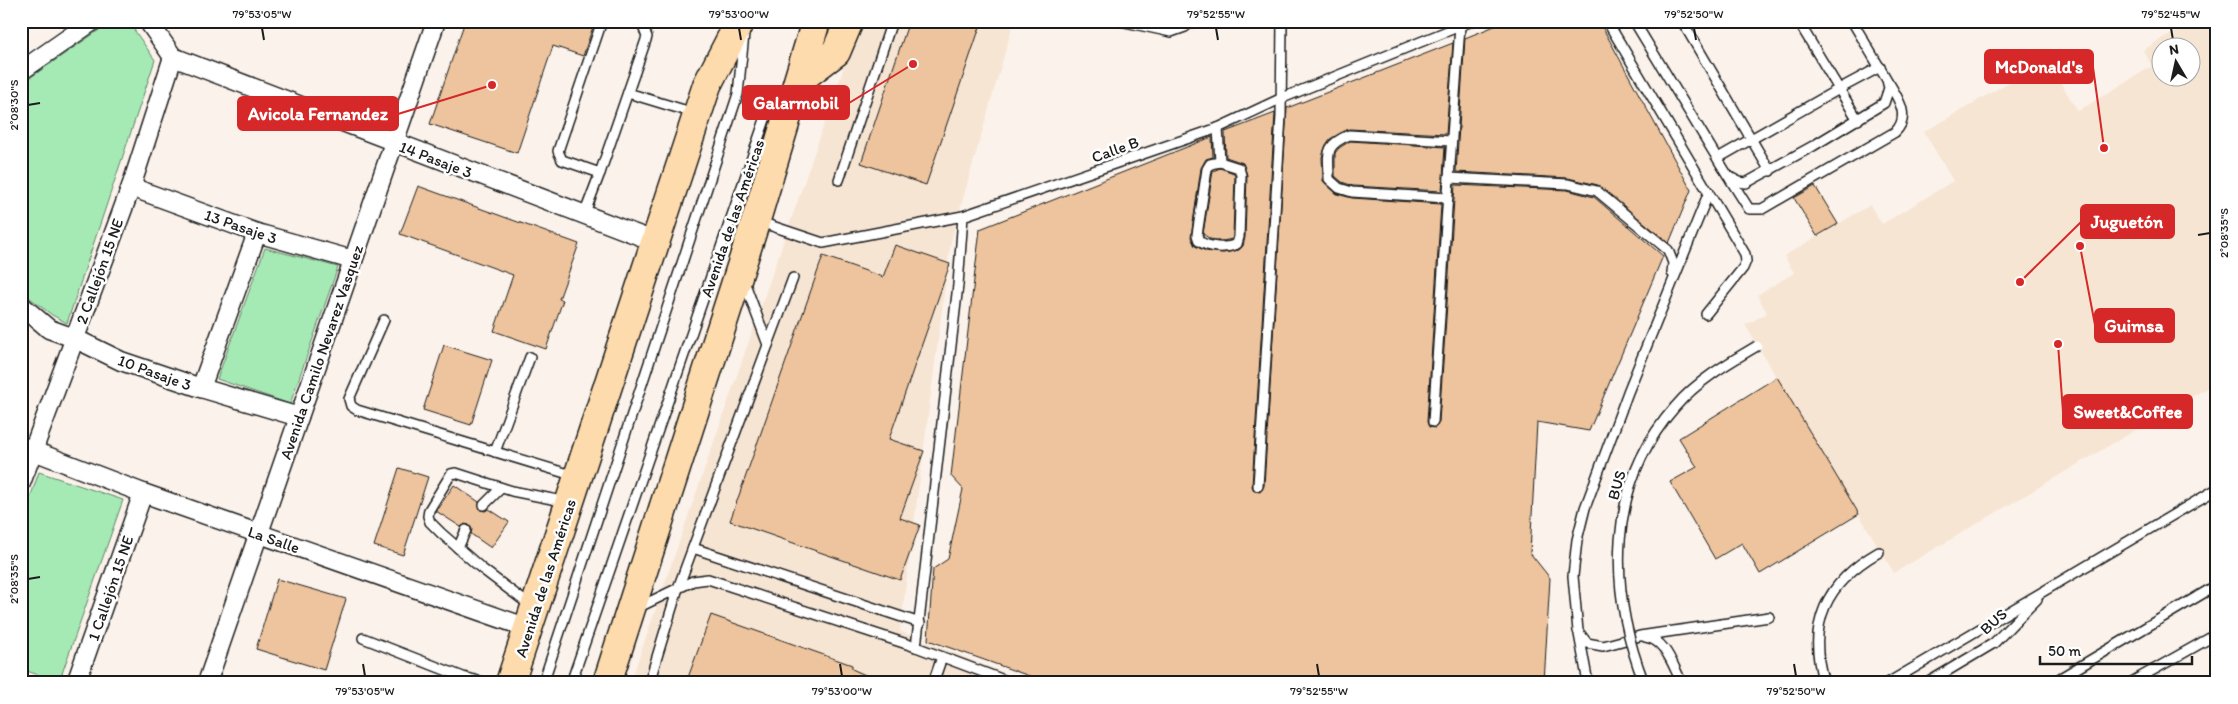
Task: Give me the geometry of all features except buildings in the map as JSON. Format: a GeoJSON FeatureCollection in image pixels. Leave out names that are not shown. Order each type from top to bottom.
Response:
{"type":"FeatureCollection","features":[{"type":"Feature","properties":{"kind":"main road","name":"Avenida de las Américas"},"geometry":{"type":"LineString","coordinates":[[510,683],[707,85],[740,21]]}},
{"type":"Feature","properties":{"kind":"main road"},"geometry":{"type":"LineString","coordinates":[[800,79],[816,21]]}},
{"type":"Feature","properties":{"kind":"main road"},"geometry":{"type":"LineString","coordinates":[[800,79],[836,52],[849,21]]}},
{"type":"Feature","properties":{"kind":"main road","name":"Avenida de las Américas"},"geometry":{"type":"LineString","coordinates":[[607,683],[800,79]]}},
{"type":"Feature","properties":{"kind":"street"},"geometry":{"type":"LineString","coordinates":[[21,71],[93,21]]}},
{"type":"Feature","properties":{"kind":"street"},"geometry":{"type":"LineString","coordinates":[[148,21],[172,57]]}},
{"type":"Feature","properties":{"kind":"street","name":"Avenida Camilo Nevarez Vasquez"},"geometry":{"type":"LineString","coordinates":[[207,683],[394,143],[430,23]]}},
{"type":"Feature","properties":{"kind":"street","name":"14 Pasaje 3"},"geometry":{"type":"LineString","coordinates":[[172,57],[656,242]]}},
{"type":"Feature","properties":{"kind":"street","name":"2 Callejón 15 NE"},"geometry":{"type":"LineString","coordinates":[[21,483],[27,449],[74,338],[130,187],[172,57]]}},
{"type":"Feature","properties":{"kind":"street","name":"13 Pasaje 3"},"geometry":{"type":"LineString","coordinates":[[130,187],[258,234],[353,260]]}},
{"type":"Feature","properties":{"kind":"street"},"geometry":{"type":"LineString","coordinates":[[201,388],[258,234]]}},
{"type":"Feature","properties":{"kind":"street","name":"10 Pasaje 3"},"geometry":{"type":"LineString","coordinates":[[21,305],[49,329],[74,338],[121,360],[201,388],[299,417]]}},
{"type":"Feature","properties":{"kind":"street","name":"La Salle"},"geometry":{"type":"LineString","coordinates":[[27,449],[258,534],[531,618]]}},
{"type":"Feature","properties":{"kind":"street","name":"1 Callejón 15 NE"},"geometry":{"type":"LineString","coordinates":[[76,683],[143,493]]}},
{"type":"Feature","properties":{"kind":"lane"},"geometry":{"type":"LineString","coordinates":[[600,173],[562,160],[558,151],[602,21]]}},
{"type":"Feature","properties":{"kind":"lane"},"geometry":{"type":"LineString","coordinates":[[584,215],[646,37],[642,24],[634,21]]}},
{"type":"Feature","properties":{"kind":"lane","name":"Avenida de las Américas"},"geometry":{"type":"LineString","coordinates":[[543,683],[738,94],[746,21]]}},
{"type":"Feature","properties":{"kind":"lane"},"geometry":{"type":"LineString","coordinates":[[838,180],[892,21]]}},
{"type":"Feature","properties":{"kind":"lane"},"geometry":{"type":"LineString","coordinates":[[1120,21],[1171,32],[1185,27],[1192,21]]}},
{"type":"Feature","properties":{"kind":"lane"},"geometry":{"type":"LineString","coordinates":[[1258,486],[1281,116],[1282,21]]}},
{"type":"Feature","properties":{"kind":"lane","name":"Calle B"},"geometry":{"type":"LineString","coordinates":[[756,220],[823,243],[963,216],[1218,128],[1280,100],[1472,21]]}},
{"type":"Feature","properties":{"kind":"lane"},"geometry":{"type":"LineString","coordinates":[[1607,21],[1743,248],[1746,261],[1706,314]]}},
{"type":"Feature","properties":{"kind":"lane"},"geometry":{"type":"LineString","coordinates":[[1634,21],[1749,209],[1762,209],[1895,132],[1902,122],[1903,112],[1900,101],[1852,21]]}},
{"type":"Feature","properties":{"kind":"lane"},"geometry":{"type":"LineString","coordinates":[[1682,21],[1770,171]]}},
{"type":"Feature","properties":{"kind":"lane"},"geometry":{"type":"LineString","coordinates":[[1798,21],[1858,120]]}},
{"type":"Feature","properties":{"kind":"lane"},"geometry":{"type":"LineString","coordinates":[[1433,422],[1460,26]]}},
{"type":"Feature","properties":{"kind":"lane"},"geometry":{"type":"LineString","coordinates":[[1718,158],[1880,67]]}},
{"type":"Feature","properties":{"kind":"lane","name":"Avenida de las Américas"},"geometry":{"type":"LineString","coordinates":[[572,683],[770,106],[800,79]]}},
{"type":"Feature","properties":{"kind":"lane"},"geometry":{"type":"LineString","coordinates":[[1728,176],[1739,182],[1746,183],[1858,120],[1884,103],[1889,88],[1887,80]]}},
{"type":"Feature","properties":{"kind":"lane"},"geometry":{"type":"LineString","coordinates":[[628,92],[698,114]]}},
{"type":"Feature","properties":{"kind":"lane"},"geometry":{"type":"LineString","coordinates":[[1218,128],[1220,162]]}},
{"type":"Feature","properties":{"kind":"lane"},"geometry":{"type":"LineString","coordinates":[[1447,198],[1352,192],[1338,188],[1329,180],[1329,148],[1334,141],[1349,135],[1452,141]]}},
{"type":"Feature","properties":{"kind":"lane"},"geometry":{"type":"LineString","coordinates":[[1220,162],[1238,168],[1241,175],[1239,237],[1237,244],[1230,247],[1205,245],[1199,241],[1197,234],[1207,169],[1210,164],[1220,162]]}},
{"type":"Feature","properties":{"kind":"lane"},"geometry":{"type":"LineString","coordinates":[[1449,178],[1568,184],[1597,191],[1668,250],[1673,263],[1672,280]]}},
{"type":"Feature","properties":{"kind":"lane"},"geometry":{"type":"LineString","coordinates":[[1588,683],[1578,631],[1573,576],[1577,540],[1586,508],[1628,392],[1709,192]]}},
{"type":"Feature","properties":{"kind":"lane"},"geometry":{"type":"LineString","coordinates":[[916,647],[958,285],[963,216]]}},
{"type":"Feature","properties":{"kind":"lane"},"geometry":{"type":"LineString","coordinates":[[740,271],[768,344]]}},
{"type":"Feature","properties":{"kind":"lane"},"geometry":{"type":"LineString","coordinates":[[649,683],[678,588],[793,278]]}},
{"type":"Feature","properties":{"kind":"lane"},"geometry":{"type":"LineString","coordinates":[[384,320],[349,399],[351,406],[357,410],[578,477]]}},
{"type":"Feature","properties":{"kind":"lane","name":"BUS"},"geometry":{"type":"LineString","coordinates":[[1644,683],[1630,643],[1620,589],[1621,529],[1632,478],[1642,453],[1658,427],[1676,405],[1723,366],[1757,346]]}},
{"type":"Feature","properties":{"kind":"lane"},"geometry":{"type":"LineString","coordinates":[[496,452],[530,357]]}},
{"type":"Feature","properties":{"kind":"lane"},"geometry":{"type":"LineString","coordinates":[[531,618],[430,522],[428,516],[451,474],[462,474],[501,488],[570,503]]}},
{"type":"Feature","properties":{"kind":"lane"},"geometry":{"type":"LineString","coordinates":[[484,505],[501,488]]}},
{"type":"Feature","properties":{"kind":"lane"},"geometry":{"type":"LineString","coordinates":[[1888,683],[2217,489]]}},
{"type":"Feature","properties":{"kind":"lane"},"geometry":{"type":"LineString","coordinates":[[458,548],[466,530]]}},
{"type":"Feature","properties":{"kind":"lane"},"geometry":{"type":"LineString","coordinates":[[693,548],[920,623]]}},
{"type":"Feature","properties":{"kind":"lane"},"geometry":{"type":"LineString","coordinates":[[1824,683],[1819,665],[1817,642],[1820,619],[1828,598],[1841,579],[1858,563],[1878,552]]}},
{"type":"Feature","properties":{"kind":"lane"},"geometry":{"type":"LineString","coordinates":[[630,612],[693,581],[708,579],[916,647],[993,680],[1012,683]]}},
{"type":"Feature","properties":{"kind":"lane"},"geometry":{"type":"LineString","coordinates":[[2052,683],[2217,585]]}},
{"type":"Feature","properties":{"kind":"lane","name":"BUS"},"geometry":{"type":"LineString","coordinates":[[1927,683],[1994,643],[2046,590]]}},
{"type":"Feature","properties":{"kind":"lane"},"geometry":{"type":"LineString","coordinates":[[1578,631],[1587,643],[1594,646],[1602,646],[1640,636],[1769,617]]}},
{"type":"Feature","properties":{"kind":"lane"},"geometry":{"type":"LineString","coordinates":[[2130,683],[2217,634]]}},
{"type":"Feature","properties":{"kind":"lane"},"geometry":{"type":"LineString","coordinates":[[1640,636],[1650,637],[1663,647],[1682,683]]}},
{"type":"Feature","properties":{"kind":"lane"},"geometry":{"type":"LineString","coordinates":[[363,638],[463,676],[487,683]]}},
{"type":"Feature","properties":{"kind":"lane"},"geometry":{"type":"LineString","coordinates":[[934,683],[942,657]]}},
{"type":"Feature","properties":{"kind":"shaded area"},"geometry":{"type":"Polygon","coordinates":[[[860,21],[1014,21],[951,241],[900,631],[1028,683],[630,683],[860,21]]]}},
{"type":"Feature","properties":{"kind":"shaded area"},"geometry":{"type":"Polygon","coordinates":[[[2191,21],[2217,21],[2217,382],[1894,573],[1745,325],[1767,313],[1757,295],[1794,273],[1784,256],[1870,205],[1882,224],[1953,181],[1924,132],[2047,60],[2078,111],[2150,67],[2150,88],[2200,88],[2200,38],[2163,38],[2191,21]]]}},
{"type":"Feature","properties":{"kind":"shaded area"},"geometry":{"type":"Polygon","coordinates":[[[2150,46],[2150,62],[2143,50],[2150,46]]]}},
{"type":"Feature","properties":{"kind":"green space"},"geometry":{"type":"Polygon","coordinates":[[[112,21],[128,21],[155,60],[67,323],[52,315],[21,291],[21,84],[112,21]]]}},
{"type":"Feature","properties":{"kind":"green space"},"geometry":{"type":"Polygon","coordinates":[[[265,248],[338,267],[290,404],[217,379],[265,248]]]}},
{"type":"Feature","properties":{"kind":"green space"},"geometry":{"type":"Polygon","coordinates":[[[39,472],[123,500],[59,682],[21,669],[21,524],[39,472]]]}},
{"type":"Feature","properties":{"kind":"place","name":"Galarmobil"},"geometry":{"type":"Point","coordinates":[913,64]}},
{"type":"Feature","properties":{"kind":"place","name":"Avicola Fernandez"},"geometry":{"type":"Point","coordinates":[492,85]}},
{"type":"Feature","properties":{"kind":"place","name":"McDonald's"},"geometry":{"type":"Point","coordinates":[2104,148]}},
{"type":"Feature","properties":{"kind":"place","name":"Guimsa"},"geometry":{"type":"Point","coordinates":[2080,246]}},
{"type":"Feature","properties":{"kind":"place","name":"Juguetón"},"geometry":{"type":"Point","coordinates":[2020,282]}},
{"type":"Feature","properties":{"kind":"place","name":"Sweet&Coffee"},"geometry":{"type":"Point","coordinates":[2058,344]}}]}
